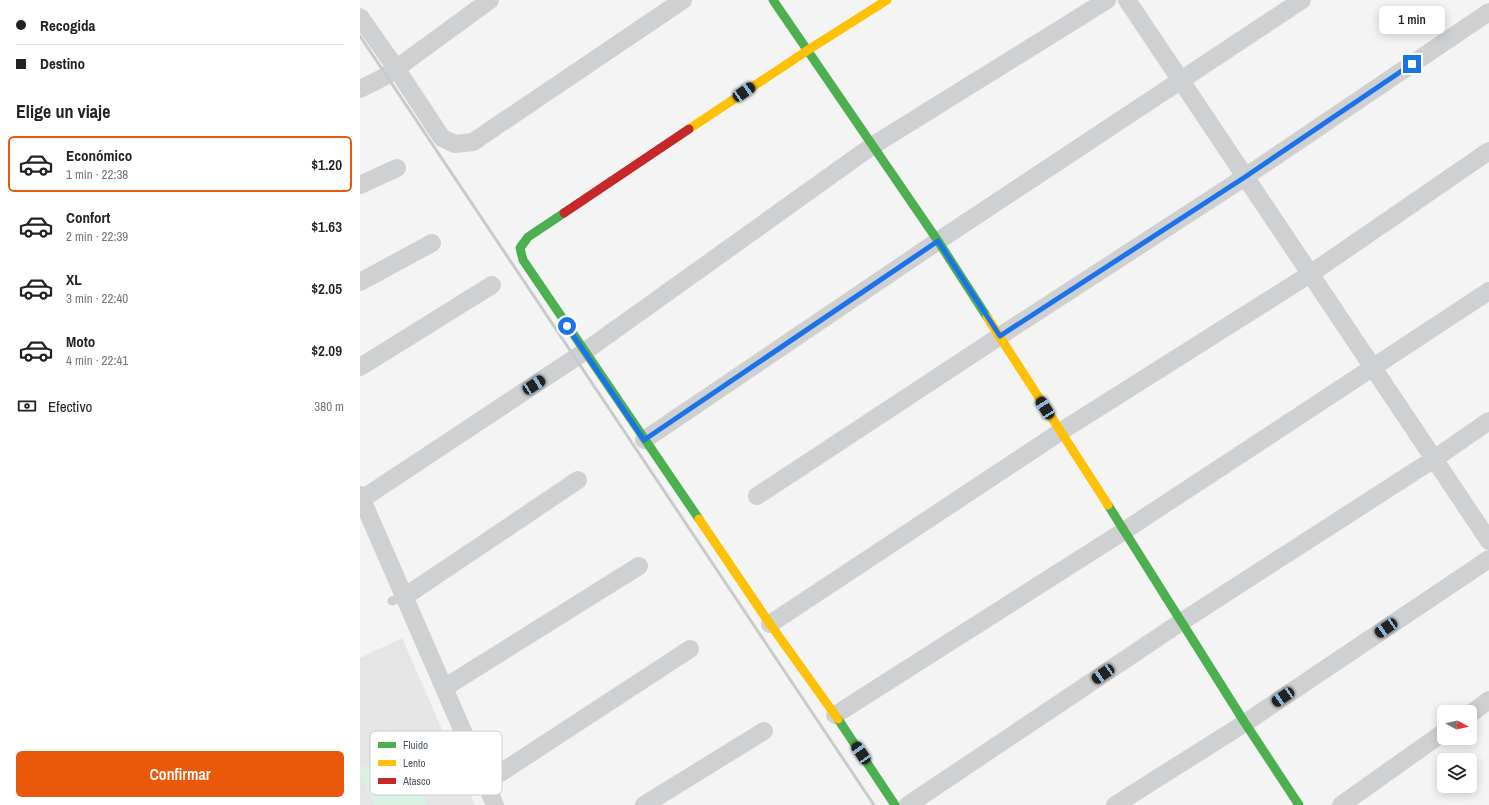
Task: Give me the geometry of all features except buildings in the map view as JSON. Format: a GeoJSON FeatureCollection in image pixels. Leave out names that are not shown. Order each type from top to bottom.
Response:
{"type":"FeatureCollection","features":[{"type":"Feature","properties":{"kind":"street"},"geometry":{"type":"LineString","coordinates":[[360,88],[386,76],[490,0]]}},
{"type":"Feature","properties":{"kind":"street"},"geometry":{"type":"LineString","coordinates":[[360,17],[442,138],[455,144],[473,142],[683,0]]}},
{"type":"Feature","properties":{"kind":"street"},"geometry":{"type":"LineString","coordinates":[[773,0],[938,241],[1000,336],[1244,722],[1299,805]]}},
{"type":"Feature","properties":{"kind":"street"},"geometry":{"type":"LineString","coordinates":[[887,0],[808,50],[528,237],[520,248],[523,260],[584,352],[770,624],[835,714],[895,805]]}},
{"type":"Feature","properties":{"kind":"street"},"geometry":{"type":"LineString","coordinates":[[463,731],[444,688],[398,599],[361,497],[584,352],[872,146],[1107,0]]}},
{"type":"Feature","properties":{"kind":"street"},"geometry":{"type":"LineString","coordinates":[[1127,0],[1489,541]]}},
{"type":"Feature","properties":{"kind":"street"},"geometry":{"type":"LineString","coordinates":[[644,440],[938,241],[1302,0]]}},
{"type":"Feature","properties":{"kind":"street"},"geometry":{"type":"LineString","coordinates":[[757,496],[1245,177],[1489,12]]}},
{"type":"Feature","properties":{"kind":"street"},"geometry":{"type":"LineString","coordinates":[[770,624],[1060,432],[1310,274],[1489,151]]}},
{"type":"Feature","properties":{"kind":"street"},"geometry":{"type":"LineString","coordinates":[[360,185],[397,168]]}},
{"type":"Feature","properties":{"kind":"street"},"geometry":{"type":"LineString","coordinates":[[360,282],[432,243]]}},
{"type":"Feature","properties":{"kind":"street"},"geometry":{"type":"LineString","coordinates":[[360,367],[492,285]]}},
{"type":"Feature","properties":{"kind":"street"},"geometry":{"type":"LineString","coordinates":[[835,714],[1124,531],[1489,291]]}},
{"type":"Feature","properties":{"kind":"street"},"geometry":{"type":"LineString","coordinates":[[908,805],[1181,622],[1434,459],[1489,421]]}},
{"type":"Feature","properties":{"kind":"street"},"geometry":{"type":"LineString","coordinates":[[398,599],[578,480]]}},
{"type":"Feature","properties":{"kind":"street"},"geometry":{"type":"LineString","coordinates":[[1115,805],[1244,722],[1489,560]]}},
{"type":"Feature","properties":{"kind":"street"},"geometry":{"type":"LineString","coordinates":[[444,688],[639,566]]}},
{"type":"Feature","properties":{"kind":"street"},"geometry":{"type":"LineString","coordinates":[[502,772],[690,649]]}},
{"type":"Feature","properties":{"kind":"street"},"geometry":{"type":"LineString","coordinates":[[1477,709],[1489,700]]}},
{"type":"Feature","properties":{"kind":"street"},"geometry":{"type":"LineString","coordinates":[[644,805],[764,731]]}},
{"type":"Feature","properties":{"kind":"street"},"geometry":{"type":"LineString","coordinates":[[1341,805],[1437,737]]}},
{"type":"Feature","properties":{"kind":"street"},"geometry":{"type":"LineString","coordinates":[[491,795],[495,805]]}},
{"type":"Feature","properties":{"kind":"shaded area"},"geometry":{"type":"Polygon","coordinates":[[[402,638],[443,731],[370,731],[370,795],[471,795],[475,805],[360,805],[360,658],[402,638]]]}},
{"type":"Feature","properties":{"kind":"green space"},"geometry":{"type":"Polygon","coordinates":[[[370,764],[370,795],[423,795],[427,805],[374,805],[360,774],[360,768],[370,764]]]}},
{"type":"Feature","properties":{"kind":"railway"},"geometry":{"type":"LineString","coordinates":[[360,36],[874,805]]}},
{"type":"Feature","properties":{"kind":"traffic: fast"},"geometry":{"type":"LineString","coordinates":[[773,0],[938,241],[987,317]]}},
{"type":"Feature","properties":{"kind":"traffic: fast"},"geometry":{"type":"LineString","coordinates":[[564,213],[528,237],[520,248],[523,260],[699,519]]}},
{"type":"Feature","properties":{"kind":"traffic: fast"},"geometry":{"type":"LineString","coordinates":[[1108,505],[1245,723],[1299,805]]}},
{"type":"Feature","properties":{"kind":"traffic: fast"},"geometry":{"type":"LineString","coordinates":[[838,719],[895,805]]}},
{"type":"Feature","properties":{"kind":"traffic: slow"},"geometry":{"type":"LineString","coordinates":[[689,129],[808,50],[887,0]]}},
{"type":"Feature","properties":{"kind":"traffic: slow"},"geometry":{"type":"LineString","coordinates":[[987,317],[1108,505]]}},
{"type":"Feature","properties":{"kind":"traffic: slow"},"geometry":{"type":"LineString","coordinates":[[699,519],[770,624],[838,719]]}},
{"type":"Feature","properties":{"kind":"traffic: jam"},"geometry":{"type":"LineString","coordinates":[[564,213],[689,129]]}},
{"type":"Feature","properties":{"kind":"route"},"geometry":{"type":"LineString","coordinates":[[567,326],[644,440],[938,241],[1000,336],[1245,177],[1412,64]]}}]}
